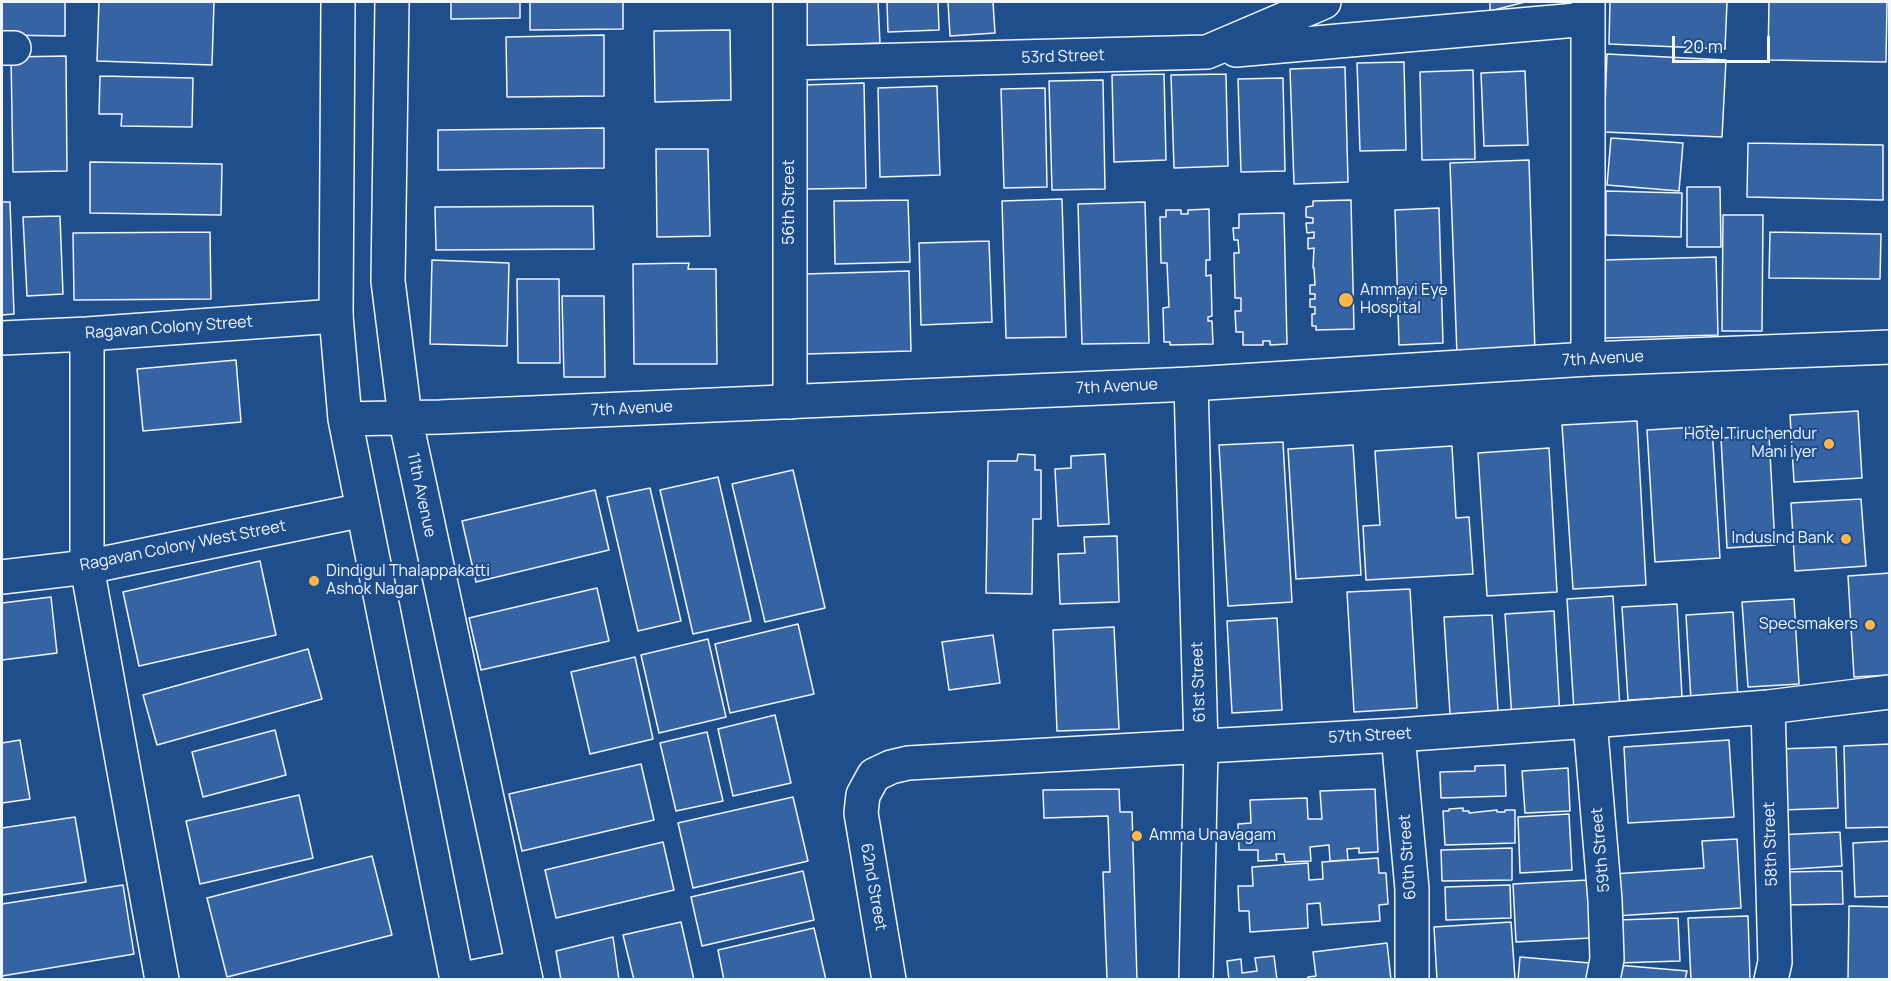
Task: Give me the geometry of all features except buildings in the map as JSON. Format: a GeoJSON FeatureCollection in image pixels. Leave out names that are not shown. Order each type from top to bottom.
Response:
{"type":"FeatureCollection","features":[{"type":"Feature","properties":{"kind":"street"},"geometry":{"type":"LineString","coordinates":[[338,2],[336,316],[345,419],[457,980],[525,973]]}},
{"type":"Feature","properties":{"kind":"street","name":"11th Avenue"},"geometry":{"type":"LineString","coordinates":[[392,2],[388,281],[405,417],[525,973]]}},
{"type":"Feature","properties":{"kind":"street","name":"56th Street"},"geometry":{"type":"LineString","coordinates":[[790,2],[790,402]]}},
{"type":"Feature","properties":{"kind":"street","name":"53rd Street"},"geometry":{"type":"LineString","coordinates":[[790,63],[1207,52],[1324,2]]}},
{"type":"Feature","properties":{"kind":"street"},"geometry":{"type":"LineString","coordinates":[[1207,52],[1588,10],[1588,359]]}},
{"type":"Feature","properties":{"kind":"street","name":"Ragavan Colony Street"},"geometry":{"type":"LineString","coordinates":[[2,338],[336,316]]}},
{"type":"Feature","properties":{"kind":"street"},"geometry":{"type":"LineString","coordinates":[[87,334],[87,567],[162,980]]}},
{"type":"Feature","properties":{"kind":"street","name":"7th Avenue"},"geometry":{"type":"LineString","coordinates":[[345,419],[452,417],[1191,384],[1588,359],[1890,347]]}},
{"type":"Feature","properties":{"kind":"street","name":"61st Street"},"geometry":{"type":"LineString","coordinates":[[1191,384],[1201,746],[1196,980]]}},
{"type":"Feature","properties":{"kind":"street","name":"Ragavan Colony West Street"},"geometry":{"type":"LineString","coordinates":[[2,577],[87,567],[363,510]]}},
{"type":"Feature","properties":{"kind":"street","name":"57th Street"},"geometry":{"type":"LineString","coordinates":[[863,795],[874,775],[891,767],[908,763],[1398,735],[1768,707],[1890,692]]}},
{"type":"Feature","properties":{"kind":"street","name":"58th Street"},"geometry":{"type":"LineString","coordinates":[[1768,707],[1775,962],[1771,980]]}},
{"type":"Feature","properties":{"kind":"street","name":"59th Street"},"geometry":{"type":"LineString","coordinates":[[1590,721],[1605,900],[1607,959],[1603,980]]}},
{"type":"Feature","properties":{"kind":"street","name":"60th Street"},"geometry":{"type":"LineString","coordinates":[[1398,735],[1412,889],[1412,980]]}},
{"type":"Feature","properties":{"kind":"street","name":"62nd Street"},"geometry":{"type":"LineString","coordinates":[[863,795],[861,813],[889,980]]}},
{"type":"Feature","properties":{"kind":"place","name":"Ammayi Eye Hospital"},"geometry":{"type":"Point","coordinates":[1346,300]}},
{"type":"Feature","properties":{"kind":"place","name":"Hotel Tiruchendur Mani Iyer"},"geometry":{"type":"Point","coordinates":[1829,444]}},
{"type":"Feature","properties":{"kind":"place","name":"IndusInd Bank"},"geometry":{"type":"Point","coordinates":[1846,539]}},
{"type":"Feature","properties":{"kind":"place","name":"Dindigul Thalappakatti Ashok Nagar"},"geometry":{"type":"Point","coordinates":[314,581]}},
{"type":"Feature","properties":{"kind":"place","name":"Specsmakers"},"geometry":{"type":"Point","coordinates":[1870,625]}},
{"type":"Feature","properties":{"kind":"place","name":"Amma Unavagam"},"geometry":{"type":"Point","coordinates":[1137,836]}}]}
